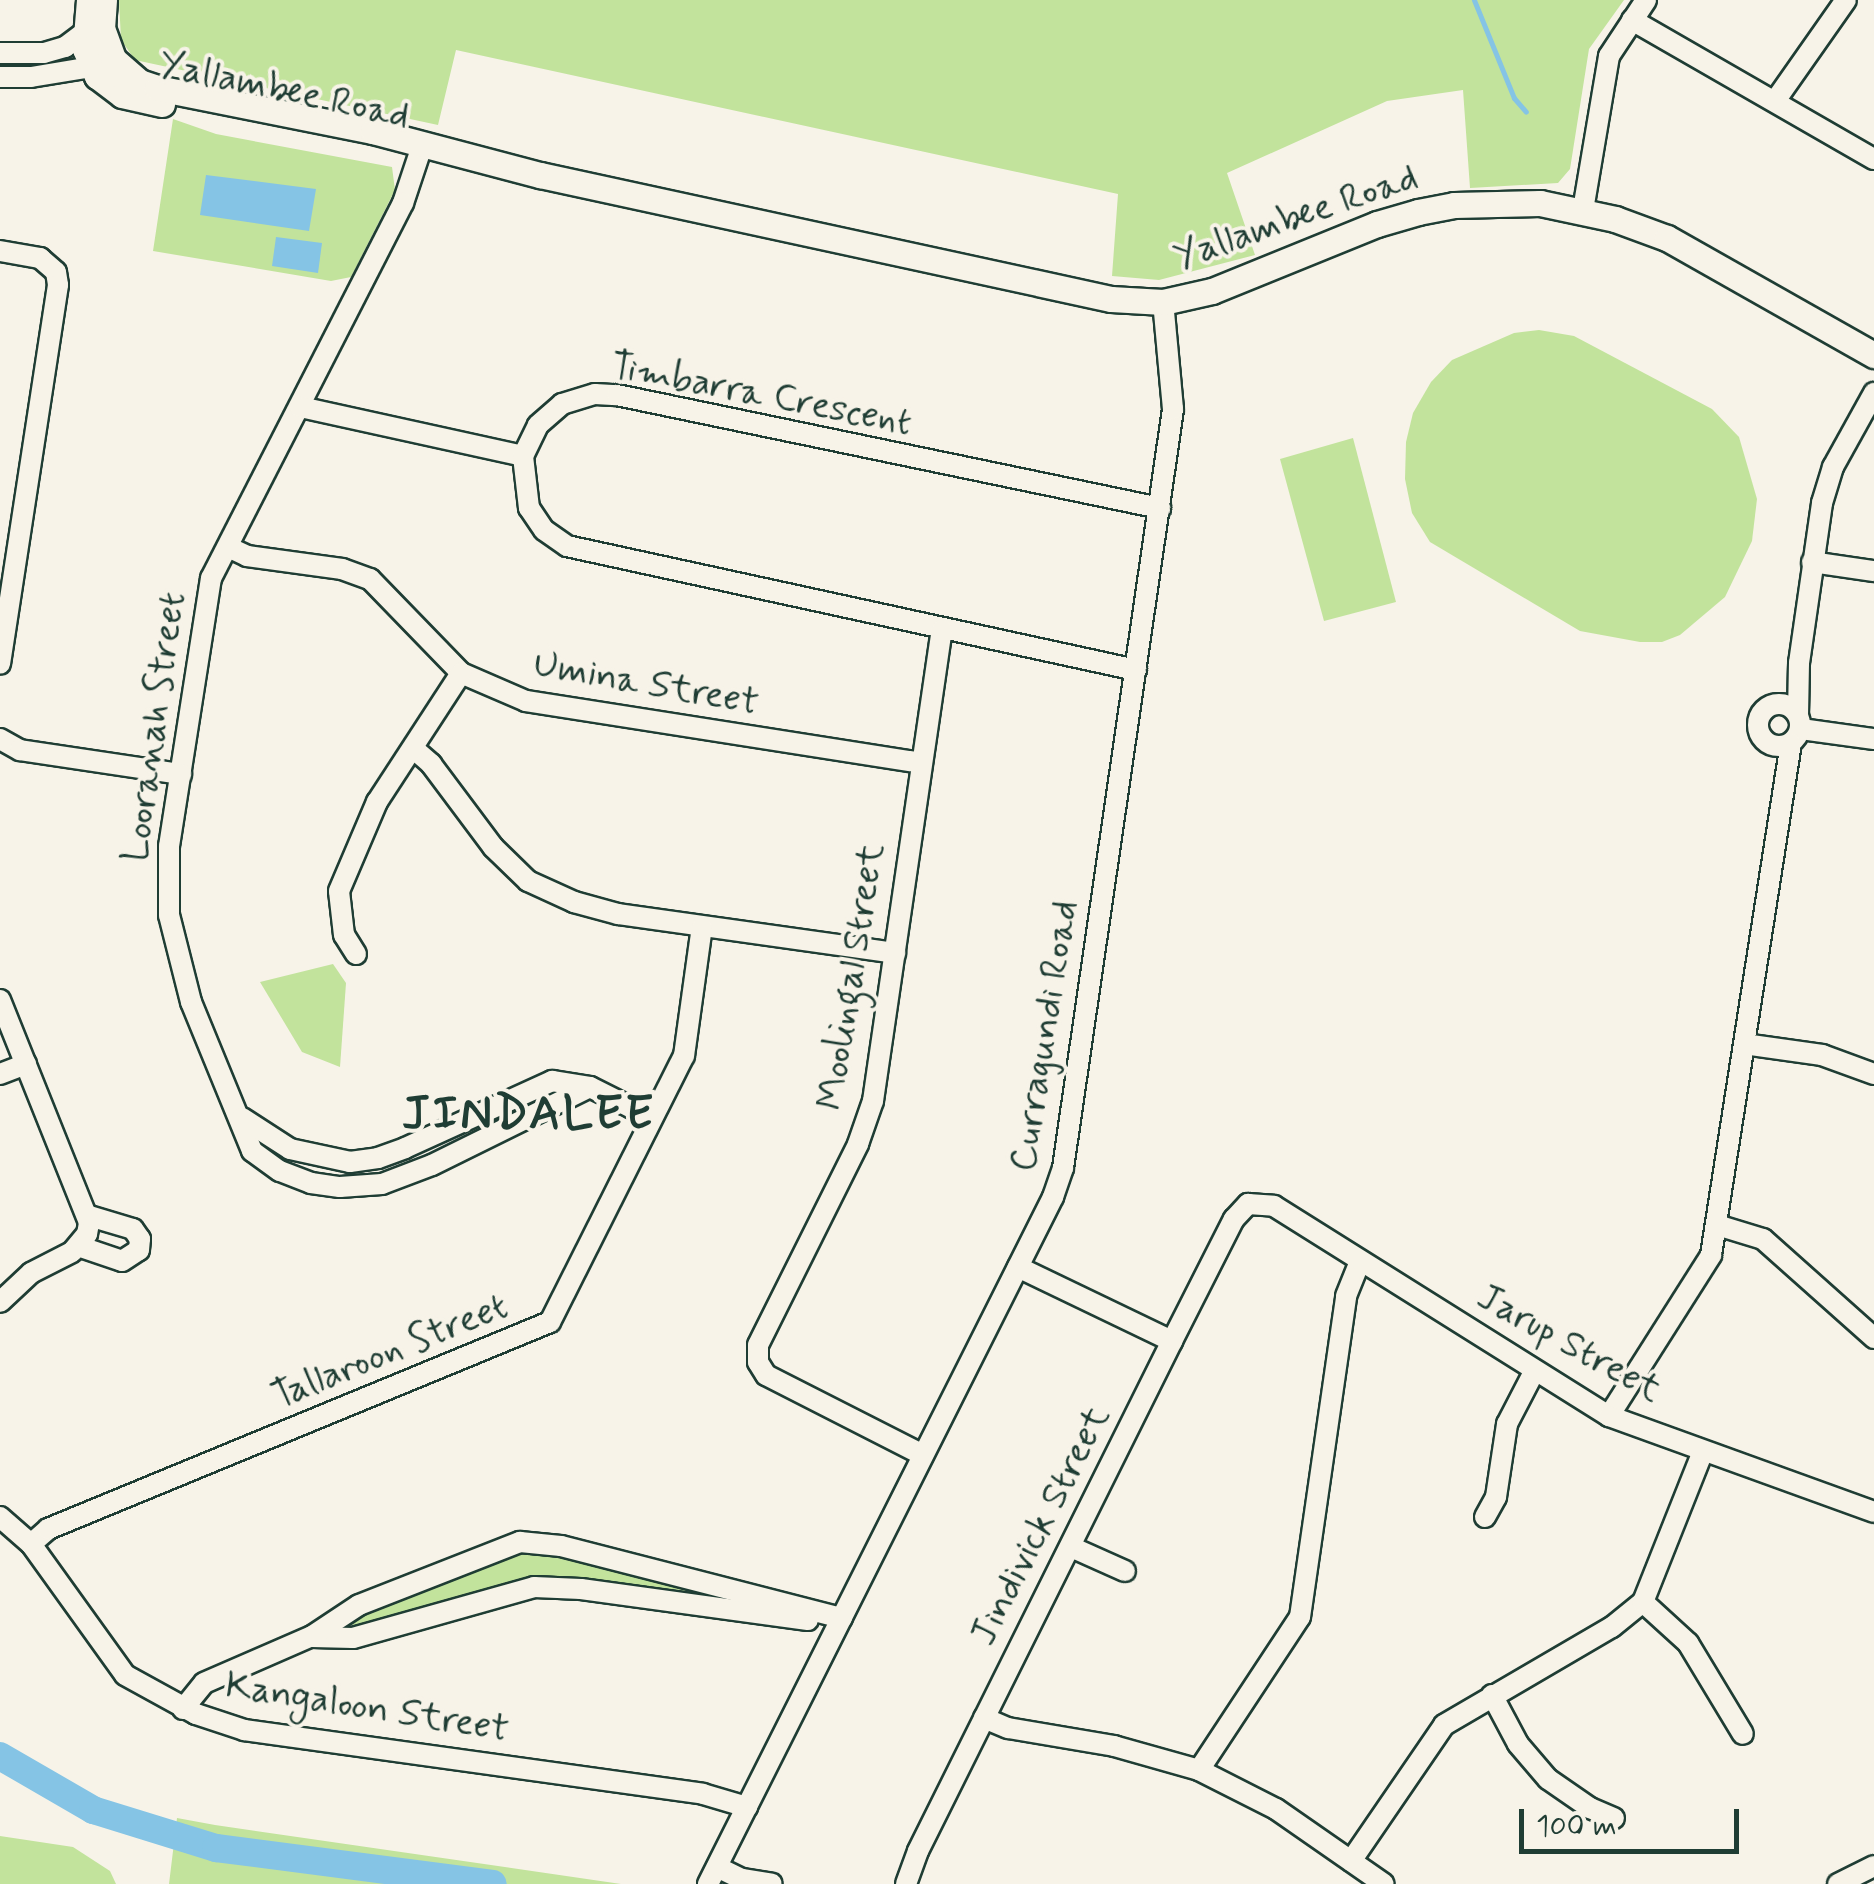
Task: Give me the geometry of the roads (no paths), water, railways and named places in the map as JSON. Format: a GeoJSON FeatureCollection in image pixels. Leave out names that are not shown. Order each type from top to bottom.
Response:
{"type":"FeatureCollection","features":[{"type":"Feature","properties":{"kind":"main road"},"geometry":{"type":"LineString","coordinates":[[90,0],[92,49]]}},
{"type":"Feature","properties":{"kind":"main road"},"geometry":{"type":"LineString","coordinates":[[92,49],[104,0]]}},
{"type":"Feature","properties":{"kind":"main road","name":"Yallambee Road"},"geometry":{"type":"LineString","coordinates":[[92,49],[139,82],[158,88],[421,151],[1100,297],[1163,302],[1212,290],[1377,224],[1418,212],[1496,202],[1583,210],[1667,238],[1874,356]]}},
{"type":"Feature","properties":{"kind":"street"},"geometry":{"type":"LineString","coordinates":[[1583,210],[1609,56],[1646,0]]}},
{"type":"Feature","properties":{"kind":"street"},"geometry":{"type":"LineString","coordinates":[[1775,100],[1846,0]]}},
{"type":"Feature","properties":{"kind":"street"},"geometry":{"type":"LineString","coordinates":[[1632,20],[1874,159]]}},
{"type":"Feature","properties":{"kind":"street"},"geometry":{"type":"LineString","coordinates":[[8,55],[65,47],[92,49]]}},
{"type":"Feature","properties":{"kind":"street"},"geometry":{"type":"LineString","coordinates":[[0,77],[66,73],[92,49]]}},
{"type":"Feature","properties":{"kind":"street","name":"Looranah Street"},"geometry":{"type":"LineString","coordinates":[[421,151],[412,186],[211,578],[169,846],[169,915],[191,1002],[242,1118],[290,1149],[350,1162],[405,1148],[552,1081],[590,1088],[652,1118]]}},
{"type":"Feature","properties":{"kind":"street"},"geometry":{"type":"LineString","coordinates":[[0,251],[40,258],[56,272],[58,284],[0,664]]}},
{"type":"Feature","properties":{"kind":"street","name":"Curragundi Road"},"geometry":{"type":"LineString","coordinates":[[712,1875],[1053,1198],[1067,1152],[1173,409],[1163,302]]}},
{"type":"Feature","properties":{"kind":"street","name":"Timbarra Crescent"},"geometry":{"type":"LineString","coordinates":[[524,456],[538,425],[562,404],[596,394],[617,395],[1160,508]]}},
{"type":"Feature","properties":{"kind":"street"},"geometry":{"type":"LineString","coordinates":[[1609,1416],[1700,1277],[1717,1225],[1822,503],[1834,468],[1874,394]]}},
{"type":"Feature","properties":{"kind":"street"},"geometry":{"type":"LineString","coordinates":[[300,406],[524,456],[529,508],[544,530],[567,546],[1136,670]]}},
{"type":"Feature","properties":{"kind":"street","name":"Umina Street"},"geometry":{"type":"LineString","coordinates":[[228,547],[247,556],[342,569],[370,579],[461,673],[502,693],[551,708],[921,762]]}},
{"type":"Feature","properties":{"kind":"street"},"geometry":{"type":"LineString","coordinates":[[1812,562],[1874,572]]}},
{"type":"Feature","properties":{"kind":"street","name":"Moolingal Street"},"geometry":{"type":"LineString","coordinates":[[924,1455],[766,1376],[758,1362],[762,1332],[866,1125],[942,630]]}},
{"type":"Feature","properties":{"kind":"street"},"geometry":{"type":"LineString","coordinates":[[1799,663],[1758,722],[1760,736],[1790,733],[1874,739]]}},
{"type":"Feature","properties":{"kind":"street"},"geometry":{"type":"LineString","coordinates":[[356,954],[344,935],[339,891],[377,802],[461,673]]}},
{"type":"Feature","properties":{"kind":"street"},"geometry":{"type":"LineString","coordinates":[[1771,706],[1784,704],[1790,733]]}},
{"type":"Feature","properties":{"kind":"street"},"geometry":{"type":"LineString","coordinates":[[0,739],[20,750],[181,774]]}},
{"type":"Feature","properties":{"kind":"street"},"geometry":{"type":"LineString","coordinates":[[414,749],[432,764],[493,847],[528,881],[574,902],[618,914],[895,953]]}},
{"type":"Feature","properties":{"kind":"street","name":"Tallaroon Street"},"geometry":{"type":"LineString","coordinates":[[30,1544],[48,1529],[550,1322],[684,1056],[702,927]]}},
{"type":"Feature","properties":{"kind":"street"},"geometry":{"type":"LineString","coordinates":[[0,1000],[89,1216],[87,1234],[78,1246],[32,1274],[0,1302]]}},
{"type":"Feature","properties":{"kind":"street"},"geometry":{"type":"LineString","coordinates":[[1744,1044],[1822,1055],[1874,1074]]}},
{"type":"Feature","properties":{"kind":"street"},"geometry":{"type":"LineString","coordinates":[[0,1074],[26,1064]]}},
{"type":"Feature","properties":{"kind":"street","name":"Jarup Street"},"geometry":{"type":"LineString","coordinates":[[1248,1204],[1274,1206],[1609,1416],[1874,1512]]}},
{"type":"Feature","properties":{"kind":"street","name":"Jindivick Street"},"geometry":{"type":"LineString","coordinates":[[906,1884],[984,1718],[1172,1342],[1234,1219],[1248,1204]]}},
{"type":"Feature","properties":{"kind":"street"},"geometry":{"type":"LineString","coordinates":[[78,1246],[122,1261],[139,1250],[140,1239],[134,1229],[89,1216]]}},
{"type":"Feature","properties":{"kind":"street"},"geometry":{"type":"LineString","coordinates":[[1717,1225],[1762,1238],[1874,1338]]}},
{"type":"Feature","properties":{"kind":"street"},"geometry":{"type":"LineString","coordinates":[[1199,1770],[1300,1617],[1346,1296],[1360,1261]]}},
{"type":"Feature","properties":{"kind":"street"},"geometry":{"type":"LineString","coordinates":[[1018,1267],[1172,1342]]}},
{"type":"Feature","properties":{"kind":"street"},"geometry":{"type":"LineString","coordinates":[[1485,1517],[1496,1497],[1507,1424],[1534,1372]]}},
{"type":"Feature","properties":{"kind":"street"},"geometry":{"type":"LineString","coordinates":[[1351,1861],[1444,1725],[1612,1627],[1642,1602],[1703,1451]]}},
{"type":"Feature","properties":{"kind":"street","name":"Kangaloon Street"},"geometry":{"type":"LineString","coordinates":[[0,1518],[30,1544],[122,1671],[146,1690],[183,1709],[244,1730],[703,1794],[747,1807]]}},
{"type":"Feature","properties":{"kind":"street"},"geometry":{"type":"LineString","coordinates":[[183,1709],[204,1682],[305,1638],[364,1602],[503,1547],[530,1541],[730,1587],[839,1626]]}},
{"type":"Feature","properties":{"kind":"street"},"geometry":{"type":"LineString","coordinates":[[1070,1547],[1126,1571]]}},
{"type":"Feature","properties":{"kind":"street"},"geometry":{"type":"LineString","coordinates":[[305,1638],[353,1638],[534,1587],[792,1616],[839,1626]]}},
{"type":"Feature","properties":{"kind":"street"},"geometry":{"type":"LineString","coordinates":[[1642,1602],[1688,1643],[1743,1734]]}},
{"type":"Feature","properties":{"kind":"street"},"geometry":{"type":"LineString","coordinates":[[1492,1695],[1518,1744],[1548,1779],[1590,1808],[1614,1818]]}},
{"type":"Feature","properties":{"kind":"street"},"geometry":{"type":"LineString","coordinates":[[984,1718],[1008,1728],[1114,1746],[1199,1770],[1276,1809],[1384,1884]]}},
{"type":"Feature","properties":{"kind":"street"},"geometry":{"type":"LineString","coordinates":[[1838,1884],[1874,1866]]}},
{"type":"Feature","properties":{"kind":"street"},"geometry":{"type":"LineString","coordinates":[[712,1875],[772,1884]]}},
{"type":"Feature","properties":{"kind":"water"},"geometry":{"type":"Polygon","coordinates":[[[206,175],[316,189],[309,231],[200,215],[206,175]]]}},
{"type":"Feature","properties":{"kind":"water"},"geometry":{"type":"Polygon","coordinates":[[[276,237],[322,243],[318,273],[272,266],[276,237]]]}},
{"type":"Feature","properties":{"kind":"waterway"},"geometry":{"type":"LineString","coordinates":[[1474,0],[1514,98],[1526,112]]}},
{"type":"Feature","properties":{"kind":"waterway"},"geometry":{"type":"LineString","coordinates":[[0,1756],[93,1810],[216,1848],[493,1884]]}},
{"type":"Feature","properties":{"kind":"district","name":"JINDALEE"},"geometry":{"type":"Point","coordinates":[529,1115]}}]}
